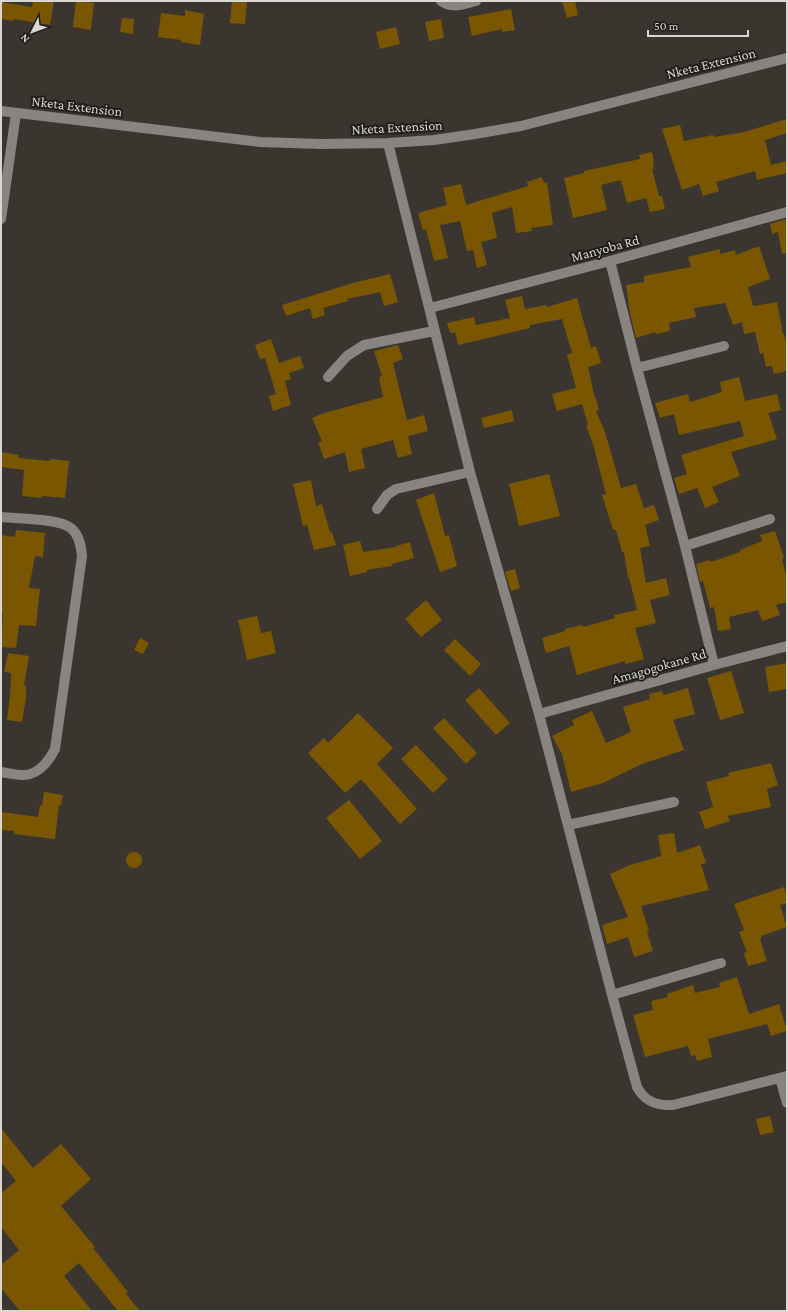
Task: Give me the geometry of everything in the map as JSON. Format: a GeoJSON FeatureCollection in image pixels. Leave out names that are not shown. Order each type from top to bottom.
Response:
{"type":"FeatureCollection","features":[{"type":"Feature","properties":{"kind":"street"},"geometry":{"type":"LineString","coordinates":[[441,1],[446,5],[456,6],[476,1]]}},
{"type":"Feature","properties":{"kind":"street","name":"Nketa Extension"},"geometry":{"type":"LineString","coordinates":[[1,111],[260,142],[320,144],[388,143],[434,140],[521,126],[787,58]]}},
{"type":"Feature","properties":{"kind":"street"},"geometry":{"type":"LineString","coordinates":[[1,219],[16,113]]}},
{"type":"Feature","properties":{"kind":"street"},"geometry":{"type":"LineString","coordinates":[[388,143],[470,472],[539,714],[612,996],[637,1086],[642,1095],[652,1103],[663,1106],[673,1105],[783,1077],[787,1103]]}},
{"type":"Feature","properties":{"kind":"street","name":"Manyoba Rd"},"geometry":{"type":"LineString","coordinates":[[430,308],[610,261],[787,212]]}},
{"type":"Feature","properties":{"kind":"street"},"geometry":{"type":"LineString","coordinates":[[610,261],[685,546],[714,665]]}},
{"type":"Feature","properties":{"kind":"street"},"geometry":{"type":"LineString","coordinates":[[328,377],[347,356],[364,345],[434,331]]}},
{"type":"Feature","properties":{"kind":"street"},"geometry":{"type":"LineString","coordinates":[[637,368],[724,346]]}},
{"type":"Feature","properties":{"kind":"street"},"geometry":{"type":"LineString","coordinates":[[377,509],[388,495],[396,489],[470,472]]}},
{"type":"Feature","properties":{"kind":"street"},"geometry":{"type":"LineString","coordinates":[[1,517],[60,523],[71,528],[81,544],[82,556],[55,749],[43,766],[30,774],[23,775],[1,772]]}},
{"type":"Feature","properties":{"kind":"street"},"geometry":{"type":"LineString","coordinates":[[685,546],[770,519]]}},
{"type":"Feature","properties":{"kind":"street","name":"Amagogokane Rd"},"geometry":{"type":"LineString","coordinates":[[539,714],[787,646]]}},
{"type":"Feature","properties":{"kind":"street"},"geometry":{"type":"LineString","coordinates":[[568,825],[674,802]]}},
{"type":"Feature","properties":{"kind":"street"},"geometry":{"type":"LineString","coordinates":[[612,996],[721,963]]}},
{"type":"Feature","properties":{"kind":"building"},"geometry":{"type":"Polygon","coordinates":[[[33,1],[54,1],[50,25],[14,19],[14,21],[1,19],[1,2],[32,7],[33,1]]]}},
{"type":"Feature","properties":{"kind":"building"},"geometry":{"type":"Polygon","coordinates":[[[76,1],[94,3],[91,30],[73,27],[76,1]]]}},
{"type":"Feature","properties":{"kind":"building"},"geometry":{"type":"Polygon","coordinates":[[[232,1],[247,1],[245,24],[230,23],[232,1]]]}},
{"type":"Feature","properties":{"kind":"building"},"geometry":{"type":"Polygon","coordinates":[[[562,1],[575,1],[578,15],[567,18],[562,1]]]}},
{"type":"Feature","properties":{"kind":"building"},"geometry":{"type":"Polygon","coordinates":[[[511,9],[515,30],[502,32],[502,29],[472,36],[468,17],[511,9]]]}},
{"type":"Feature","properties":{"kind":"building"},"geometry":{"type":"Polygon","coordinates":[[[185,10],[204,14],[200,45],[181,42],[181,40],[158,37],[161,13],[185,16],[185,10]]]}},
{"type":"Feature","properties":{"kind":"building"},"geometry":{"type":"Polygon","coordinates":[[[122,18],[134,19],[133,34],[120,32],[122,18]]]}},
{"type":"Feature","properties":{"kind":"building"},"geometry":{"type":"Polygon","coordinates":[[[441,19],[444,38],[429,41],[425,22],[441,19]]]}},
{"type":"Feature","properties":{"kind":"building"},"geometry":{"type":"Polygon","coordinates":[[[396,27],[400,44],[380,49],[376,32],[396,27]]]}},
{"type":"Feature","properties":{"kind":"building"},"geometry":{"type":"Polygon","coordinates":[[[787,119],[787,133],[765,140],[771,165],[787,161],[787,173],[757,180],[755,171],[716,182],[719,191],[703,196],[699,184],[682,190],[662,129],[680,125],[684,141],[713,135],[714,137],[744,132],[787,119]]]}},
{"type":"Feature","properties":{"kind":"building"},"geometry":{"type":"Polygon","coordinates":[[[652,152],[654,169],[652,169],[659,196],[662,196],[665,209],[650,212],[646,198],[627,203],[621,180],[601,185],[607,210],[573,218],[564,178],[584,173],[584,171],[640,159],[639,155],[652,152]]]}},
{"type":"Feature","properties":{"kind":"building"},"geometry":{"type":"Polygon","coordinates":[[[542,177],[544,183],[547,182],[553,225],[531,228],[532,231],[516,233],[512,207],[492,213],[497,238],[481,242],[487,265],[477,268],[473,250],[467,251],[460,221],[440,225],[448,258],[434,261],[426,229],[423,230],[418,213],[447,205],[443,188],[461,184],[466,205],[528,186],[527,182],[542,177]]]}},
{"type":"Feature","properties":{"kind":"building"},"geometry":{"type":"Polygon","coordinates":[[[787,219],[787,253],[782,254],[778,232],[772,234],[770,224],[787,219]]]}},
{"type":"Feature","properties":{"kind":"building"},"geometry":{"type":"Polygon","coordinates":[[[759,246],[770,279],[748,287],[753,306],[777,302],[783,334],[787,344],[787,371],[774,374],[772,366],[766,367],[763,353],[760,354],[755,332],[744,334],[742,322],[733,325],[725,303],[694,308],[696,317],[669,323],[670,331],[656,334],[655,332],[636,338],[630,313],[626,285],[644,282],[644,276],[691,267],[688,257],[720,249],[720,254],[735,250],[736,255],[759,246]]]}},
{"type":"Feature","properties":{"kind":"building"},"geometry":{"type":"Polygon","coordinates":[[[390,274],[398,302],[384,306],[380,292],[347,299],[348,301],[323,308],[325,315],[313,319],[310,308],[286,316],[282,305],[353,283],[390,274]]]}},
{"type":"Feature","properties":{"kind":"building"},"geometry":{"type":"Polygon","coordinates":[[[522,296],[525,309],[546,305],[547,307],[577,298],[591,348],[596,346],[601,363],[588,367],[599,410],[596,411],[605,432],[621,488],[636,484],[644,508],[654,505],[659,520],[645,525],[650,546],[640,548],[646,583],[666,578],[670,595],[650,600],[656,623],[635,628],[644,659],[625,664],[625,661],[577,675],[569,646],[546,653],[542,638],[565,631],[565,629],[582,625],[583,627],[615,618],[614,615],[637,610],[629,577],[628,578],[624,552],[622,552],[616,530],[613,530],[602,495],[606,494],[593,444],[586,426],[588,425],[582,404],[557,411],[552,394],[576,388],[567,355],[572,353],[562,319],[530,325],[530,328],[458,345],[455,332],[450,333],[447,323],[474,317],[476,325],[510,318],[505,300],[522,296]]]}},
{"type":"Feature","properties":{"kind":"building"},"geometry":{"type":"Polygon","coordinates":[[[271,339],[279,363],[300,356],[304,368],[289,373],[291,379],[285,381],[291,405],[273,411],[269,396],[276,394],[265,358],[260,359],[255,345],[271,339]]]}},
{"type":"Feature","properties":{"kind":"building"},"geometry":{"type":"Polygon","coordinates":[[[398,345],[403,359],[393,363],[407,420],[424,415],[428,431],[408,436],[412,454],[398,458],[393,440],[361,449],[365,468],[349,472],[345,452],[324,459],[318,442],[322,441],[312,418],[324,413],[383,397],[379,377],[382,376],[374,351],[398,345]]]}},
{"type":"Feature","properties":{"kind":"building"},"geometry":{"type":"Polygon","coordinates":[[[739,377],[745,401],[777,394],[781,410],[768,413],[777,439],[731,452],[740,476],[712,487],[719,502],[705,508],[697,488],[679,494],[674,478],[687,474],[681,455],[744,436],[740,421],[679,435],[674,414],[660,418],[655,403],[688,394],[690,402],[722,392],[720,382],[739,377]]]}},
{"type":"Feature","properties":{"kind":"building"},"geometry":{"type":"Polygon","coordinates":[[[512,410],[514,421],[484,428],[481,418],[512,410]]]}},
{"type":"Feature","properties":{"kind":"building"},"geometry":{"type":"Polygon","coordinates":[[[1,452],[19,455],[18,458],[69,461],[65,498],[22,496],[24,470],[1,467],[1,452]]]}},
{"type":"Feature","properties":{"kind":"building"},"geometry":{"type":"Polygon","coordinates":[[[549,474],[560,516],[519,526],[509,484],[549,474]]]}},
{"type":"Feature","properties":{"kind":"building"},"geometry":{"type":"Polygon","coordinates":[[[311,480],[316,506],[322,504],[330,532],[332,532],[336,545],[314,550],[307,525],[303,526],[293,484],[311,480]]]}},
{"type":"Feature","properties":{"kind":"building"},"geometry":{"type":"Polygon","coordinates":[[[434,493],[445,536],[449,535],[457,566],[440,572],[416,500],[434,493]]]}},
{"type":"Feature","properties":{"kind":"building"},"geometry":{"type":"Polygon","coordinates":[[[16,530],[45,533],[43,557],[35,556],[29,588],[40,589],[36,626],[19,625],[16,648],[1,647],[3,614],[1,614],[1,535],[15,537],[16,530]]]}},
{"type":"Feature","properties":{"kind":"building"},"geometry":{"type":"Polygon","coordinates":[[[775,531],[784,558],[782,559],[787,579],[787,602],[776,605],[780,615],[762,621],[758,610],[729,617],[731,629],[718,631],[714,607],[710,608],[703,581],[700,582],[696,564],[710,560],[711,562],[740,552],[740,550],[762,541],[760,535],[775,531]]]}},
{"type":"Feature","properties":{"kind":"building"},"geometry":{"type":"Polygon","coordinates":[[[360,541],[363,552],[396,547],[410,542],[414,558],[392,564],[392,566],[367,570],[367,572],[350,576],[343,545],[360,541]]]}},
{"type":"Feature","properties":{"kind":"building"},"geometry":{"type":"Polygon","coordinates":[[[515,569],[520,588],[511,591],[505,572],[515,569]]]}},
{"type":"Feature","properties":{"kind":"building"},"geometry":{"type":"Polygon","coordinates":[[[426,600],[442,620],[421,637],[405,619],[426,600]]]}},
{"type":"Feature","properties":{"kind":"building"},"geometry":{"type":"Polygon","coordinates":[[[257,616],[261,633],[271,631],[276,653],[247,660],[238,620],[257,616]]]}},
{"type":"Feature","properties":{"kind":"building"},"geometry":{"type":"Polygon","coordinates":[[[140,638],[149,643],[143,654],[134,650],[140,638]]]}},
{"type":"Feature","properties":{"kind":"building"},"geometry":{"type":"Polygon","coordinates":[[[455,639],[481,664],[470,676],[444,650],[455,639]]]}},
{"type":"Feature","properties":{"kind":"building"},"geometry":{"type":"Polygon","coordinates":[[[8,653],[29,656],[24,685],[26,686],[26,698],[22,722],[7,720],[11,673],[4,672],[8,653]]]}},
{"type":"Feature","properties":{"kind":"building"},"geometry":{"type":"Polygon","coordinates":[[[787,663],[787,689],[769,692],[765,667],[787,663]]]}},
{"type":"Feature","properties":{"kind":"building"},"geometry":{"type":"Polygon","coordinates":[[[731,671],[744,713],[720,720],[707,678],[731,671]]]}},
{"type":"Feature","properties":{"kind":"building"},"geometry":{"type":"Polygon","coordinates":[[[479,688],[510,723],[496,735],[465,700],[479,688]]]}},
{"type":"Feature","properties":{"kind":"building"},"geometry":{"type":"Polygon","coordinates":[[[688,688],[695,714],[673,720],[684,750],[642,764],[603,783],[571,792],[562,754],[552,736],[574,725],[572,720],[592,711],[606,743],[631,732],[623,707],[650,699],[649,694],[662,691],[664,695],[688,688]]]}},
{"type":"Feature","properties":{"kind":"building"},"geometry":{"type":"Polygon","coordinates":[[[358,713],[393,748],[377,764],[417,809],[400,824],[361,779],[345,793],[308,753],[324,738],[328,743],[358,713]]]}},
{"type":"Feature","properties":{"kind":"building"},"geometry":{"type":"Polygon","coordinates":[[[444,718],[477,753],[466,764],[433,728],[444,718]]]}},
{"type":"Feature","properties":{"kind":"building"},"geometry":{"type":"Polygon","coordinates":[[[416,745],[448,779],[433,793],[401,759],[416,745]]]}},
{"type":"Feature","properties":{"kind":"building"},"geometry":{"type":"Polygon","coordinates":[[[771,763],[778,785],[767,789],[771,807],[728,816],[730,821],[705,829],[699,812],[713,807],[706,782],[729,776],[728,773],[771,763]]]}},
{"type":"Feature","properties":{"kind":"building"},"geometry":{"type":"Polygon","coordinates":[[[44,792],[63,795],[61,805],[59,805],[55,839],[14,834],[14,831],[1,830],[1,812],[38,817],[40,805],[42,806],[44,792]]]}},
{"type":"Feature","properties":{"kind":"building"},"geometry":{"type":"Polygon","coordinates":[[[349,800],[382,841],[360,859],[326,818],[349,800]]]}},
{"type":"Feature","properties":{"kind":"building"},"geometry":{"type":"Polygon","coordinates":[[[674,833],[677,853],[700,845],[706,863],[701,864],[709,890],[641,906],[649,931],[647,932],[653,951],[634,957],[628,937],[607,944],[602,925],[628,917],[610,874],[630,865],[661,856],[658,835],[674,833]]]}},
{"type":"Feature","properties":{"kind":"building"},"geometry":{"type":"Polygon","coordinates":[[[131,852],[137,852],[142,857],[140,866],[137,868],[131,868],[126,863],[126,857],[131,852]]]}},
{"type":"Feature","properties":{"kind":"building"},"geometry":{"type":"Polygon","coordinates":[[[784,887],[787,894],[787,903],[780,905],[787,927],[761,936],[762,939],[760,939],[767,961],[748,966],[744,953],[747,952],[739,932],[744,930],[734,904],[784,887]]]}},
{"type":"Feature","properties":{"kind":"building"},"geometry":{"type":"Polygon","coordinates":[[[737,977],[749,1014],[779,1004],[787,1031],[771,1036],[767,1024],[708,1039],[712,1057],[697,1061],[695,1055],[691,1056],[688,1046],[645,1057],[633,1015],[653,1010],[651,1001],[668,997],[667,994],[693,985],[695,993],[720,987],[719,983],[737,977]]]}},
{"type":"Feature","properties":{"kind":"building"},"geometry":{"type":"Polygon","coordinates":[[[770,1116],[774,1132],[760,1135],[756,1119],[770,1116]]]}},
{"type":"Feature","properties":{"kind":"building"},"geometry":{"type":"Polygon","coordinates":[[[1,1128],[33,1168],[61,1144],[91,1179],[61,1206],[95,1247],[93,1248],[128,1292],[126,1294],[140,1311],[118,1311],[79,1263],[64,1276],[92,1311],[20,1311],[1,1288],[1,1265],[19,1250],[1,1227],[1,1193],[16,1181],[1,1162],[1,1128]]]}}]}
